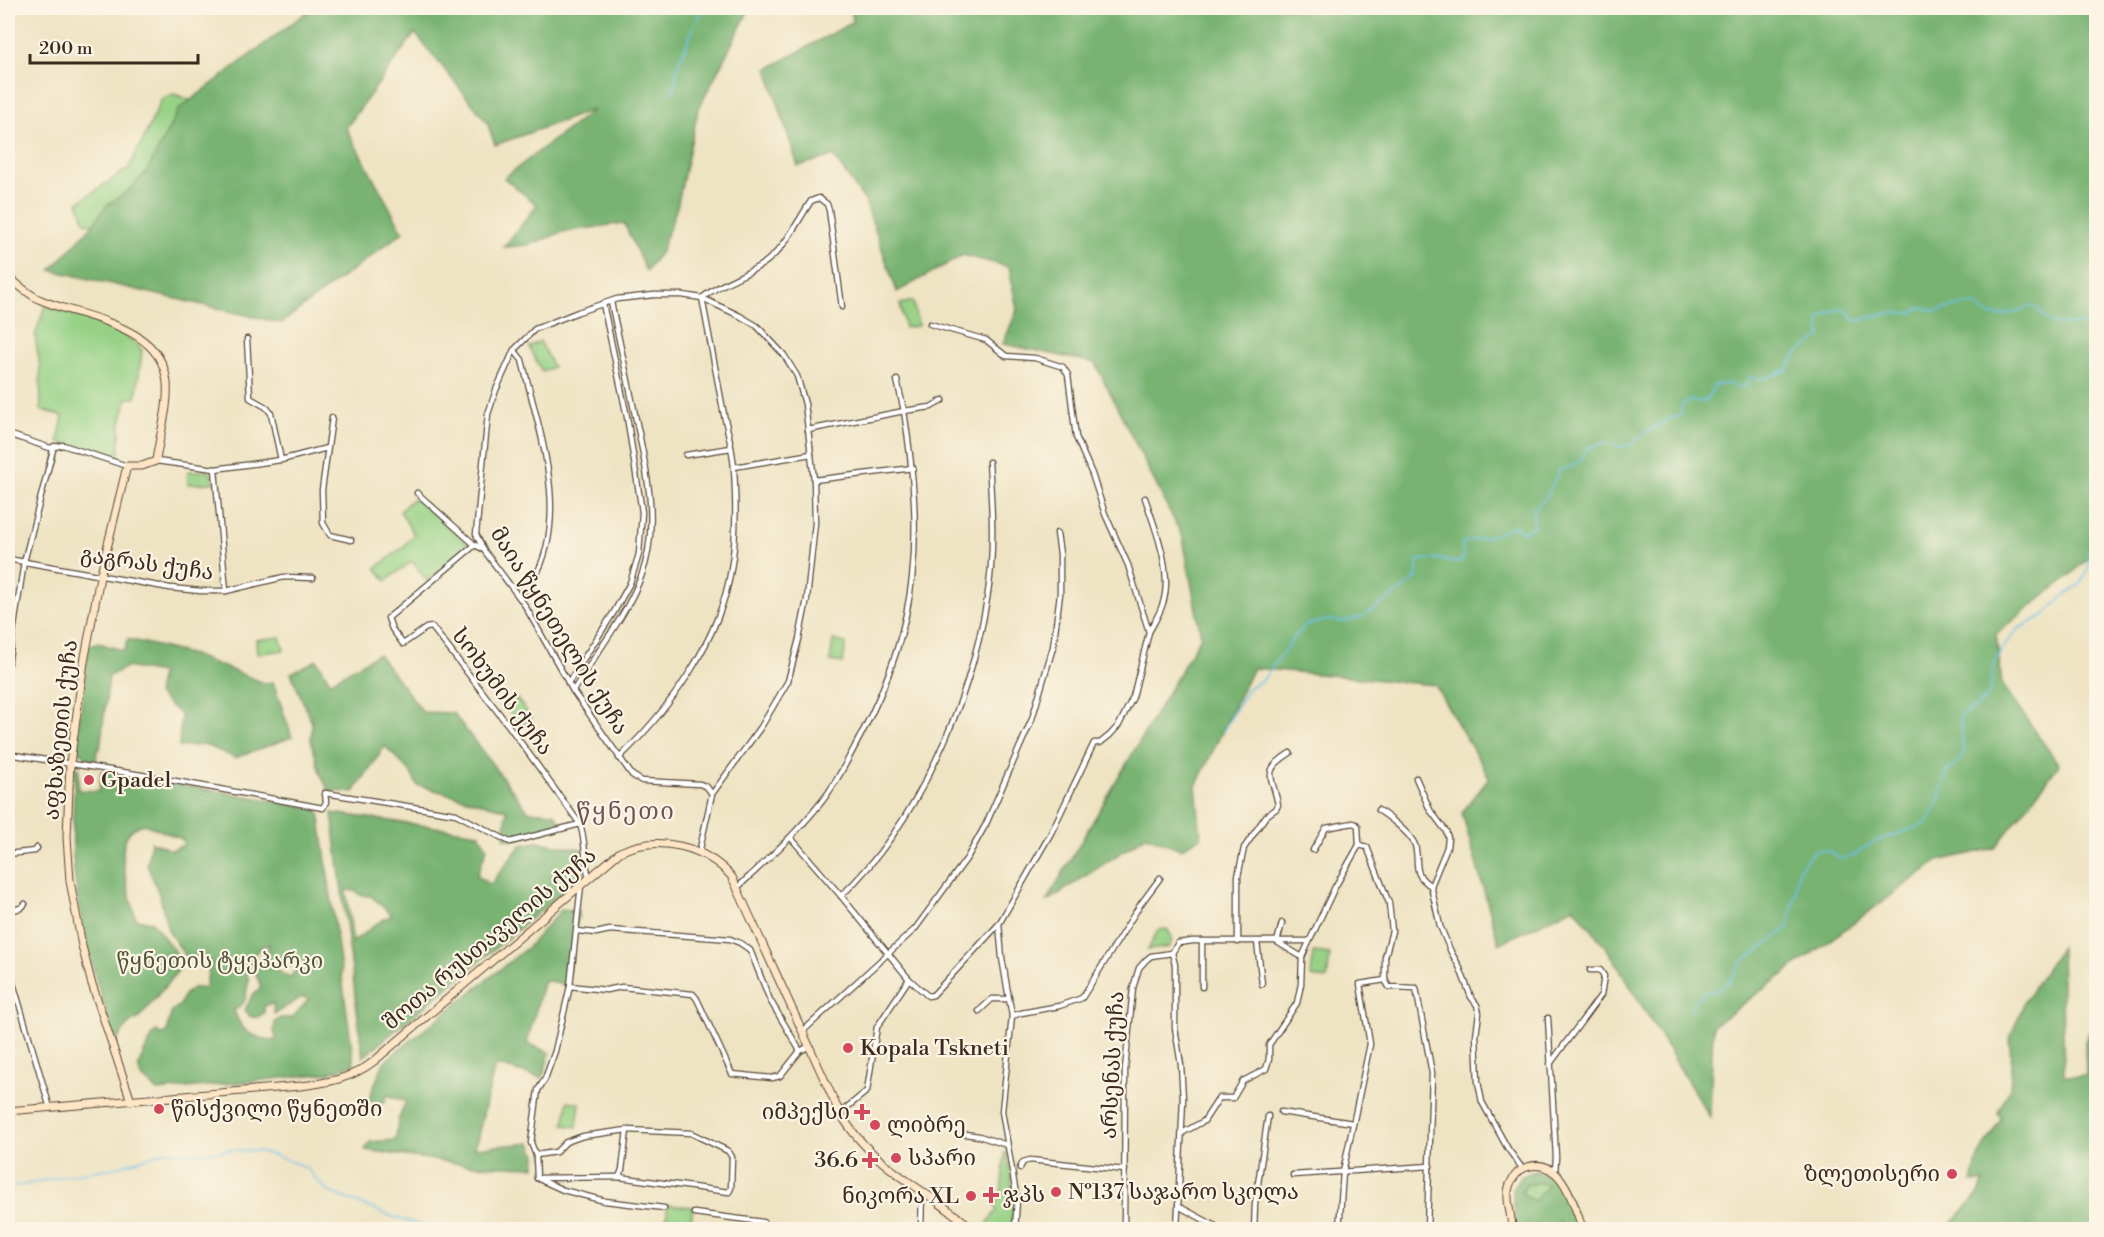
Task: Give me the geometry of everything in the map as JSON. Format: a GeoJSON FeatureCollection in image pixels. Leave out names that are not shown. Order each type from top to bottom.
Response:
{"type":"FeatureCollection","features":[{"type":"Feature","properties":{"kind":"main road"},"geometry":{"type":"LineString","coordinates":[[8,276],[39,299],[118,326],[153,348],[162,362],[167,385],[156,461],[142,466],[127,466]]}},
{"type":"Feature","properties":{"kind":"main road","name":"აფხაზეთის ქუჩა"},"geometry":{"type":"LineString","coordinates":[[127,466],[100,577],[84,662],[70,763],[67,837],[73,907],[91,981],[131,1101]]}},
{"type":"Feature","properties":{"kind":"main road","name":"შოთა რუსთაველის ქუჩა"},"geometry":{"type":"LineString","coordinates":[[8,1112],[310,1085],[351,1075],[373,1062],[620,852],[639,844],[682,846],[699,852],[721,865],[732,877],[840,1113],[854,1135],[863,1145],[922,1192],[977,1230]]}},
{"type":"Feature","properties":{"kind":"main road"},"geometry":{"type":"LineString","coordinates":[[1512,1230],[1508,1190],[1514,1176],[1522,1168],[1541,1165],[1555,1173],[1565,1187],[1583,1230]]}},
{"type":"Feature","properties":{"kind":"street"},"geometry":{"type":"LineString","coordinates":[[620,758],[647,731],[678,688],[708,640],[726,593],[731,569],[734,540],[734,467],[702,298],[767,260],[789,239],[811,201],[817,198],[824,200],[829,210],[842,307]]}},
{"type":"Feature","properties":{"kind":"street","name":"მაია წყნეთელის ქუჩა"},"geometry":{"type":"LineString","coordinates":[[654,295],[682,295],[702,298],[740,316],[756,326],[784,355],[797,376],[805,404],[814,480],[815,523],[807,599],[799,639],[788,681],[761,727],[712,794],[707,787],[700,784],[642,781],[632,775],[573,691],[519,597],[483,549],[476,534],[488,414],[495,390],[514,350],[535,329],[611,302],[617,299],[654,295]]}},
{"type":"Feature","properties":{"kind":"street"},"geometry":{"type":"LineString","coordinates":[[573,691],[620,617],[641,577],[649,548],[651,514],[640,440],[611,302]]}},
{"type":"Feature","properties":{"kind":"street"},"geometry":{"type":"LineString","coordinates":[[568,683],[630,583],[639,554],[641,502],[603,304]]}},
{"type":"Feature","properties":{"kind":"street"},"geometry":{"type":"LineString","coordinates":[[930,324],[986,340],[1006,356],[1035,358],[1063,367],[1068,375],[1076,436],[1105,514],[1128,566],[1149,632]]}},
{"type":"Feature","properties":{"kind":"street"},"geometry":{"type":"LineString","coordinates":[[247,339],[250,398],[266,407],[271,413],[280,460]]}},
{"type":"Feature","properties":{"kind":"street"},"geometry":{"type":"LineString","coordinates":[[514,350],[522,360],[546,462],[551,502],[550,532],[545,555],[533,581],[519,597]]}},
{"type":"Feature","properties":{"kind":"street"},"geometry":{"type":"LineString","coordinates":[[618,380],[627,378]]}},
{"type":"Feature","properties":{"kind":"street"},"geometry":{"type":"LineString","coordinates":[[737,888],[791,838],[825,798],[876,706],[898,651],[912,586],[916,543],[913,468],[897,380]]}},
{"type":"Feature","properties":{"kind":"street"},"geometry":{"type":"LineString","coordinates":[[808,430],[931,407],[943,399]]}},
{"type":"Feature","properties":{"kind":"street"},"geometry":{"type":"LineString","coordinates":[[332,418],[322,490],[323,523],[330,535],[351,540]]}},
{"type":"Feature","properties":{"kind":"street"},"geometry":{"type":"LineString","coordinates":[[8,434],[50,448],[60,445],[73,448],[127,466]]}},
{"type":"Feature","properties":{"kind":"street"},"geometry":{"type":"LineString","coordinates":[[8,665],[24,562],[54,446]]}},
{"type":"Feature","properties":{"kind":"street"},"geometry":{"type":"LineString","coordinates":[[156,461],[215,469],[280,460],[327,448]]}},
{"type":"Feature","properties":{"kind":"street"},"geometry":{"type":"LineString","coordinates":[[686,455],[731,448]]}},
{"type":"Feature","properties":{"kind":"street"},"geometry":{"type":"LineString","coordinates":[[734,467],[811,454]]}},
{"type":"Feature","properties":{"kind":"street"},"geometry":{"type":"LineString","coordinates":[[841,896],[861,876],[906,817],[937,757],[963,695],[977,650],[988,597],[993,523],[989,462]]}},
{"type":"Feature","properties":{"kind":"street"},"geometry":{"type":"LineString","coordinates":[[814,480],[913,468]]}},
{"type":"Feature","properties":{"kind":"street","name":"გაგრას ქუჩა"},"geometry":{"type":"LineString","coordinates":[[8,559],[170,588],[226,591],[215,469]]}},
{"type":"Feature","properties":{"kind":"street"},"geometry":{"type":"LineString","coordinates":[[417,493],[475,545],[483,549]]}},
{"type":"Feature","properties":{"kind":"street"},"geometry":{"type":"LineString","coordinates":[[791,838],[909,979],[928,996],[933,995],[999,924],[1051,833],[1094,743],[1110,735],[1119,725],[1133,697],[1149,632],[1164,601],[1165,585],[1161,549],[1145,498]]}},
{"type":"Feature","properties":{"kind":"street"},"geometry":{"type":"LineString","coordinates":[[641,502],[649,500]]}},
{"type":"Feature","properties":{"kind":"street"},"geometry":{"type":"LineString","coordinates":[[803,1031],[915,929],[972,850],[995,808],[1032,719],[1053,647],[1060,609],[1057,533]]}},
{"type":"Feature","properties":{"kind":"street","name":"სოხუმის ქუჩა"},"geometry":{"type":"LineString","coordinates":[[475,545],[388,618],[392,629],[403,644],[426,628],[432,627],[508,725],[580,824],[589,878]]}},
{"type":"Feature","properties":{"kind":"street"},"geometry":{"type":"LineString","coordinates":[[226,591],[284,577],[313,578]]}},
{"type":"Feature","properties":{"kind":"street"},"geometry":{"type":"LineString","coordinates":[[600,633],[606,638]]}},
{"type":"Feature","properties":{"kind":"street"},"geometry":{"type":"LineString","coordinates":[[589,651],[596,655]]}},
{"type":"Feature","properties":{"kind":"street"},"geometry":{"type":"LineString","coordinates":[[1238,942],[1238,876],[1245,848],[1266,816],[1278,805],[1270,776],[1271,770],[1279,760],[1290,753]]}},
{"type":"Feature","properties":{"kind":"street"},"geometry":{"type":"LineString","coordinates":[[8,754],[323,808],[326,802],[325,793],[456,814],[510,842],[580,824]]}},
{"type":"Feature","properties":{"kind":"street"},"geometry":{"type":"LineString","coordinates":[[1416,778],[1430,810],[1446,831],[1448,838],[1447,847],[1431,886],[1440,926],[1479,1013],[1476,1036],[1478,1082],[1482,1102],[1508,1149],[1522,1168]]}},
{"type":"Feature","properties":{"kind":"street"},"geometry":{"type":"LineString","coordinates":[[699,852],[712,794]]}},
{"type":"Feature","properties":{"kind":"street"},"geometry":{"type":"LineString","coordinates":[[1378,810],[1387,815],[1414,842],[1418,874],[1431,886]]}},
{"type":"Feature","properties":{"kind":"street"},"geometry":{"type":"LineString","coordinates":[[1182,1133],[1204,1121],[1220,1098],[1233,1098],[1243,1081],[1266,1070],[1269,1045],[1296,1003],[1301,984],[1302,957],[1335,887],[1359,845],[1358,826],[1353,824],[1326,828],[1313,850]]}},
{"type":"Feature","properties":{"kind":"street"},"geometry":{"type":"LineString","coordinates":[[1359,845],[1367,847],[1389,903],[1392,931],[1385,957],[1385,980],[1389,987],[1416,988],[1432,1073],[1427,1230]]}},
{"type":"Feature","properties":{"kind":"street"},"geometry":{"type":"LineString","coordinates":[[8,854],[35,851],[37,848]]}},
{"type":"Feature","properties":{"kind":"street"},"geometry":{"type":"LineString","coordinates":[[1012,1016],[1059,1006],[1082,998],[1140,905],[1160,878]]}},
{"type":"Feature","properties":{"kind":"street"},"geometry":{"type":"LineString","coordinates":[[537,1178],[536,1155],[531,1143],[538,1090],[545,1079],[555,1051],[570,986],[581,885]]}},
{"type":"Feature","properties":{"kind":"street"},"geometry":{"type":"LineString","coordinates":[[8,910],[21,908],[25,904]]}},
{"type":"Feature","properties":{"kind":"street"},"geometry":{"type":"LineString","coordinates":[[1282,923],[1277,942],[1302,957]]}},
{"type":"Feature","properties":{"kind":"street"},"geometry":{"type":"LineString","coordinates":[[999,924],[1012,1016],[1002,1111],[1017,1200],[1015,1230]]}},
{"type":"Feature","properties":{"kind":"street"},"geometry":{"type":"LineString","coordinates":[[577,931],[596,933],[610,930],[730,939],[740,943],[750,950],[770,1000],[800,1051]]}},
{"type":"Feature","properties":{"kind":"street"},"geometry":{"type":"LineString","coordinates":[[1202,941],[1202,987]]}},
{"type":"Feature","properties":{"kind":"street","name":"არსენას ქუჩა"},"geometry":{"type":"LineString","coordinates":[[1124,1230],[1125,1070],[1134,981],[1138,968],[1151,956],[1172,952],[1178,943],[1309,941]]}},
{"type":"Feature","properties":{"kind":"street"},"geometry":{"type":"LineString","coordinates":[[1257,942],[1262,984]]}},
{"type":"Feature","properties":{"kind":"street"},"geometry":{"type":"LineString","coordinates":[[1172,952],[1175,965],[1175,1028],[1181,1065],[1183,1099],[1177,1230]]}},
{"type":"Feature","properties":{"kind":"street"},"geometry":{"type":"LineString","coordinates":[[8,966],[50,1108]]}},
{"type":"Feature","properties":{"kind":"street"},"geometry":{"type":"LineString","coordinates":[[1550,1064],[1601,995],[1604,976],[1600,970],[1590,970]]}},
{"type":"Feature","properties":{"kind":"street"},"geometry":{"type":"LineString","coordinates":[[840,1113],[867,1090],[877,1027],[909,979]]}},
{"type":"Feature","properties":{"kind":"street"},"geometry":{"type":"LineString","coordinates":[[1339,1230],[1343,1172],[1370,1044],[1360,984],[1385,980]]}},
{"type":"Feature","properties":{"kind":"street"},"geometry":{"type":"LineString","coordinates":[[570,986],[606,990],[622,987],[693,994],[732,1074],[772,1078],[780,1076],[800,1051],[810,1046]]}},
{"type":"Feature","properties":{"kind":"street"},"geometry":{"type":"LineString","coordinates":[[979,1011],[992,999],[1009,999]]}},
{"type":"Feature","properties":{"kind":"street"},"geometry":{"type":"LineString","coordinates":[[1548,1018],[1555,1173]]}},
{"type":"Feature","properties":{"kind":"street"},"geometry":{"type":"LineString","coordinates":[[1281,1112],[1353,1123]]}},
{"type":"Feature","properties":{"kind":"street"},"geometry":{"type":"LineString","coordinates":[[1254,1230],[1268,1116]]}},
{"type":"Feature","properties":{"kind":"street"},"geometry":{"type":"LineString","coordinates":[[536,1155],[556,1152],[566,1142],[583,1136],[627,1130],[691,1133],[728,1151],[732,1157],[729,1192],[619,1178],[537,1178]]}},
{"type":"Feature","properties":{"kind":"street"},"geometry":{"type":"LineString","coordinates":[[619,1178],[627,1130]]}},
{"type":"Feature","properties":{"kind":"street"},"geometry":{"type":"LineString","coordinates":[[965,1134],[1007,1145]]}},
{"type":"Feature","properties":{"kind":"street"},"geometry":{"type":"LineString","coordinates":[[1020,1168],[1023,1162],[1030,1160],[1125,1170]]}},
{"type":"Feature","properties":{"kind":"street"},"geometry":{"type":"LineString","coordinates":[[1293,1175],[1430,1166]]}},
{"type":"Feature","properties":{"kind":"street"},"geometry":{"type":"LineString","coordinates":[[537,1178],[563,1190],[605,1201],[664,1208]]}},
{"type":"Feature","properties":{"kind":"street"},"geometry":{"type":"LineString","coordinates":[[921,1230],[922,1192]]}},
{"type":"Feature","properties":{"kind":"street"},"geometry":{"type":"LineString","coordinates":[[1178,1206],[1223,1230]]}},
{"type":"Feature","properties":{"kind":"street"},"geometry":{"type":"LineString","coordinates":[[694,1212],[763,1222],[771,1230]]}},
{"type":"Feature","properties":{"kind":"green space"},"geometry":{"type":"Polygon","coordinates":[[[312,8],[750,8],[698,110],[677,207],[661,252],[646,271],[624,223],[562,232],[529,245],[504,247],[537,205],[504,178],[593,110],[495,145],[487,122],[415,33],[346,128],[403,232],[281,323],[51,270],[91,227],[106,206],[128,191],[147,171],[179,109],[312,8]]]}},
{"type":"Feature","properties":{"kind":"green space"},"geometry":{"type":"Polygon","coordinates":[[[851,8],[2096,8],[2096,551],[2067,578],[1996,634],[2002,684],[2059,765],[1995,848],[1938,861],[1713,1026],[1710,1118],[1610,953],[1574,907],[1499,944],[1462,813],[1489,777],[1435,685],[1253,668],[1196,786],[1201,837],[1181,849],[1146,836],[1046,902],[1201,636],[1183,538],[1095,363],[1003,344],[1017,310],[1009,267],[963,255],[897,292],[865,201],[833,156],[798,166],[767,69],[853,22],[851,8]]]}},
{"type":"Feature","properties":{"kind":"green space"},"geometry":{"type":"Polygon","coordinates":[[[174,94],[197,103],[218,126],[95,225],[85,222],[78,202],[128,169],[162,98],[174,94]]]}},
{"type":"Feature","properties":{"kind":"green space"},"geometry":{"type":"Polygon","coordinates":[[[913,301],[918,326],[905,328],[900,304],[913,301]]]}},
{"type":"Feature","properties":{"kind":"green space"},"geometry":{"type":"Polygon","coordinates":[[[45,306],[110,328],[123,334],[142,350],[136,398],[127,398],[120,427],[119,459],[58,442],[63,416],[41,410],[40,367],[35,336],[45,306]]]}},
{"type":"Feature","properties":{"kind":"green space"},"geometry":{"type":"Polygon","coordinates":[[[540,341],[553,367],[542,372],[529,347],[540,341]]]}},
{"type":"Feature","properties":{"kind":"green space"},"geometry":{"type":"Polygon","coordinates":[[[188,471],[208,471],[212,475],[213,483],[188,484],[188,471]]]}},
{"type":"Feature","properties":{"kind":"green space"},"geometry":{"type":"Polygon","coordinates":[[[419,499],[469,545],[427,581],[412,561],[386,581],[376,568],[402,548],[414,535],[400,511],[411,500],[419,499]]]}},
{"type":"Feature","properties":{"kind":"green space"},"geometry":{"type":"Polygon","coordinates":[[[280,637],[284,650],[257,654],[256,640],[280,637]]]}},
{"type":"Feature","properties":{"kind":"green space"},"geometry":{"type":"Polygon","coordinates":[[[128,639],[193,655],[264,683],[273,682],[292,737],[235,758],[206,745],[179,747],[181,715],[157,694],[161,673],[126,667],[109,676],[100,749],[97,749],[96,762],[90,759],[76,749],[89,646],[99,643],[124,651],[128,639]]]}},
{"type":"Feature","properties":{"kind":"green space"},"geometry":{"type":"Polygon","coordinates":[[[833,640],[846,643],[843,663],[830,661],[833,640]]]}},
{"type":"Feature","properties":{"kind":"green space"},"geometry":{"type":"Polygon","coordinates":[[[378,654],[423,712],[453,713],[528,811],[554,813],[563,825],[513,840],[504,838],[507,810],[417,785],[411,773],[385,746],[354,792],[329,791],[320,773],[311,740],[312,723],[291,673],[317,660],[330,682],[378,654]]]}},
{"type":"Feature","properties":{"kind":"green space"},"geometry":{"type":"Polygon","coordinates":[[[516,698],[532,718],[521,726],[505,706],[516,698]]]}},
{"type":"Feature","properties":{"kind":"green space","name":"წყნეთის ტყეპარკი"},"geometry":{"type":"Polygon","coordinates":[[[75,768],[79,768],[78,790],[99,791],[101,771],[314,808],[319,811],[354,1064],[329,1073],[158,1091],[145,1080],[139,1067],[152,1036],[157,1031],[161,1035],[168,1031],[172,1011],[180,1005],[184,995],[193,988],[205,988],[210,965],[206,957],[185,956],[168,930],[160,896],[147,865],[151,842],[171,850],[184,845],[182,839],[144,824],[131,830],[124,842],[125,876],[136,919],[152,922],[179,957],[181,967],[138,1019],[128,1025],[116,1042],[94,973],[78,903],[73,855],[75,768]],[[269,944],[253,957],[248,971],[249,980],[244,1001],[234,1010],[240,1024],[249,1033],[275,1041],[275,1022],[281,1018],[292,1018],[309,999],[302,997],[274,1014],[273,1003],[264,1006],[264,1013],[257,1018],[249,1016],[245,1010],[253,994],[260,990],[260,984],[251,964],[257,960],[290,978],[299,965],[297,963],[288,967],[269,960],[267,952],[269,944]]]}},
{"type":"Feature","properties":{"kind":"green space"},"geometry":{"type":"Polygon","coordinates":[[[332,813],[479,833],[487,848],[477,875],[490,885],[521,845],[537,842],[581,849],[584,875],[363,1057],[332,813]],[[346,890],[353,942],[392,915],[371,896],[360,895],[355,891],[346,890]]]}},
{"type":"Feature","properties":{"kind":"green space"},"geometry":{"type":"Polygon","coordinates":[[[562,909],[579,911],[566,985],[544,980],[527,1043],[550,1053],[542,1078],[495,1065],[475,1148],[531,1143],[536,1155],[535,1167],[469,1165],[365,1150],[370,1142],[396,1140],[398,1121],[406,1101],[386,1095],[385,1103],[368,1101],[384,1062],[528,947],[562,909]]]}},
{"type":"Feature","properties":{"kind":"green space"},"geometry":{"type":"Polygon","coordinates":[[[2096,923],[2096,1010],[2090,959],[2096,923]]]}},
{"type":"Feature","properties":{"kind":"green space"},"geometry":{"type":"Polygon","coordinates":[[[1167,929],[1172,937],[1170,947],[1148,950],[1158,930],[1167,929]]]}},
{"type":"Feature","properties":{"kind":"green space"},"geometry":{"type":"Polygon","coordinates":[[[2061,947],[2064,1076],[2086,1076],[2085,1042],[2096,1015],[2096,1229],[1946,1229],[1978,1195],[1983,1181],[1972,1182],[1978,1157],[2001,1119],[1998,1112],[2010,1088],[2012,1063],[2009,1040],[2025,1001],[2061,947]]]}},
{"type":"Feature","properties":{"kind":"green space"},"geometry":{"type":"Polygon","coordinates":[[[1313,952],[1330,954],[1327,979],[1311,977],[1313,952]]]}},
{"type":"Feature","properties":{"kind":"green space"},"geometry":{"type":"Polygon","coordinates":[[[568,1101],[580,1103],[577,1127],[564,1125],[568,1101]]]}},
{"type":"Feature","properties":{"kind":"green space"},"geometry":{"type":"Polygon","coordinates":[[[1005,1152],[1015,1200],[1011,1229],[991,1229],[985,1226],[997,1210],[995,1206],[1001,1193],[1005,1152]]]}},
{"type":"Feature","properties":{"kind":"green space"},"geometry":{"type":"Polygon","coordinates":[[[1537,1171],[1547,1173],[1554,1178],[1566,1193],[1579,1229],[1559,1229],[1559,1221],[1548,1229],[1517,1229],[1513,1202],[1514,1186],[1526,1174],[1537,1171]],[[1546,1184],[1526,1185],[1522,1192],[1526,1197],[1535,1201],[1546,1189],[1546,1184]]]}},
{"type":"Feature","properties":{"kind":"green space"},"geometry":{"type":"Polygon","coordinates":[[[1547,1184],[1546,1190],[1542,1191],[1536,1201],[1526,1197],[1522,1192],[1526,1185],[1547,1184]]]}},
{"type":"Feature","properties":{"kind":"green space"},"geometry":{"type":"Polygon","coordinates":[[[668,1205],[693,1207],[691,1222],[666,1218],[668,1205]]]}},
{"type":"Feature","properties":{"kind":"waterway"},"geometry":{"type":"LineString","coordinates":[[673,93],[679,62],[702,8]]}},
{"type":"Feature","properties":{"kind":"waterway"},"geometry":{"type":"LineString","coordinates":[[1223,731],[1248,688],[1263,680],[1296,635],[1307,625],[1328,620],[1343,622],[1362,617],[1417,577],[1417,560],[1439,559],[1460,562],[1464,558],[1462,543],[1491,536],[1515,526],[1523,532],[1534,526],[1533,509],[1546,498],[1559,470],[1576,463],[1587,448],[1607,442],[1619,447],[1630,445],[1671,418],[1680,416],[1682,405],[1692,400],[1701,402],[1709,397],[1715,384],[1731,383],[1736,387],[1745,386],[1751,377],[1763,379],[1787,370],[1797,353],[1821,337],[1819,320],[1832,312],[1847,310],[1855,320],[1860,321],[1886,314],[1913,313],[1921,307],[1935,311],[1975,305],[1990,315],[1997,316],[2034,306],[2051,324],[2096,323]]}},
{"type":"Feature","properties":{"kind":"waterway"},"geometry":{"type":"LineString","coordinates":[[1691,1011],[1695,1000],[1707,991],[1719,990],[1731,979],[1742,962],[1788,928],[1799,869],[1815,850],[1829,851],[1841,859],[1855,855],[1873,842],[1928,823],[1938,802],[1947,772],[1964,756],[1960,716],[1976,707],[1989,695],[1993,667],[2001,650],[2018,629],[2045,615],[2062,597],[2080,585],[2088,568],[2088,552],[2096,545]]}},
{"type":"Feature","properties":{"kind":"waterway"},"geometry":{"type":"LineString","coordinates":[[8,1184],[19,1186],[114,1168],[166,1151],[200,1153],[229,1150],[258,1151],[306,1168],[327,1191],[393,1217],[428,1227],[458,1230]]}},
{"type":"Feature","properties":{"kind":"place","name":"Gpadel"},"geometry":{"type":"Point","coordinates":[89,780]}},
{"type":"Feature","properties":{"kind":"place","name":"Kopala Tskneti"},"geometry":{"type":"Point","coordinates":[848,1048]}},
{"type":"Feature","properties":{"kind":"place","name":"წისქვილი წყნეთში"},"geometry":{"type":"Point","coordinates":[159,1109]}},
{"type":"Feature","properties":{"kind":"place","name":"იმპექსი"},"geometry":{"type":"Point","coordinates":[862,1112]}},
{"type":"Feature","properties":{"kind":"place","name":"ლიბრე"},"geometry":{"type":"Point","coordinates":[875,1125]}},
{"type":"Feature","properties":{"kind":"place","name":"სპარი"},"geometry":{"type":"Point","coordinates":[896,1158]}},
{"type":"Feature","properties":{"kind":"place","name":"36.6"},"geometry":{"type":"Point","coordinates":[870,1160]}},
{"type":"Feature","properties":{"kind":"place","name":"ზლეთისერი"},"geometry":{"type":"Point","coordinates":[1952,1174]}},
{"type":"Feature","properties":{"kind":"place","name":"№137 საჯარო სკოლა"},"geometry":{"type":"Point","coordinates":[1056,1192]}},
{"type":"Feature","properties":{"kind":"place","name":"ჯპს"},"geometry":{"type":"Point","coordinates":[991,1195]}},
{"type":"Feature","properties":{"kind":"place","name":"ნიკორა XL"},"geometry":{"type":"Point","coordinates":[971,1196]}},
{"type":"Feature","properties":{"kind":"district","name":"წყნეთი"},"geometry":{"type":"Point","coordinates":[626,812]}}]}
